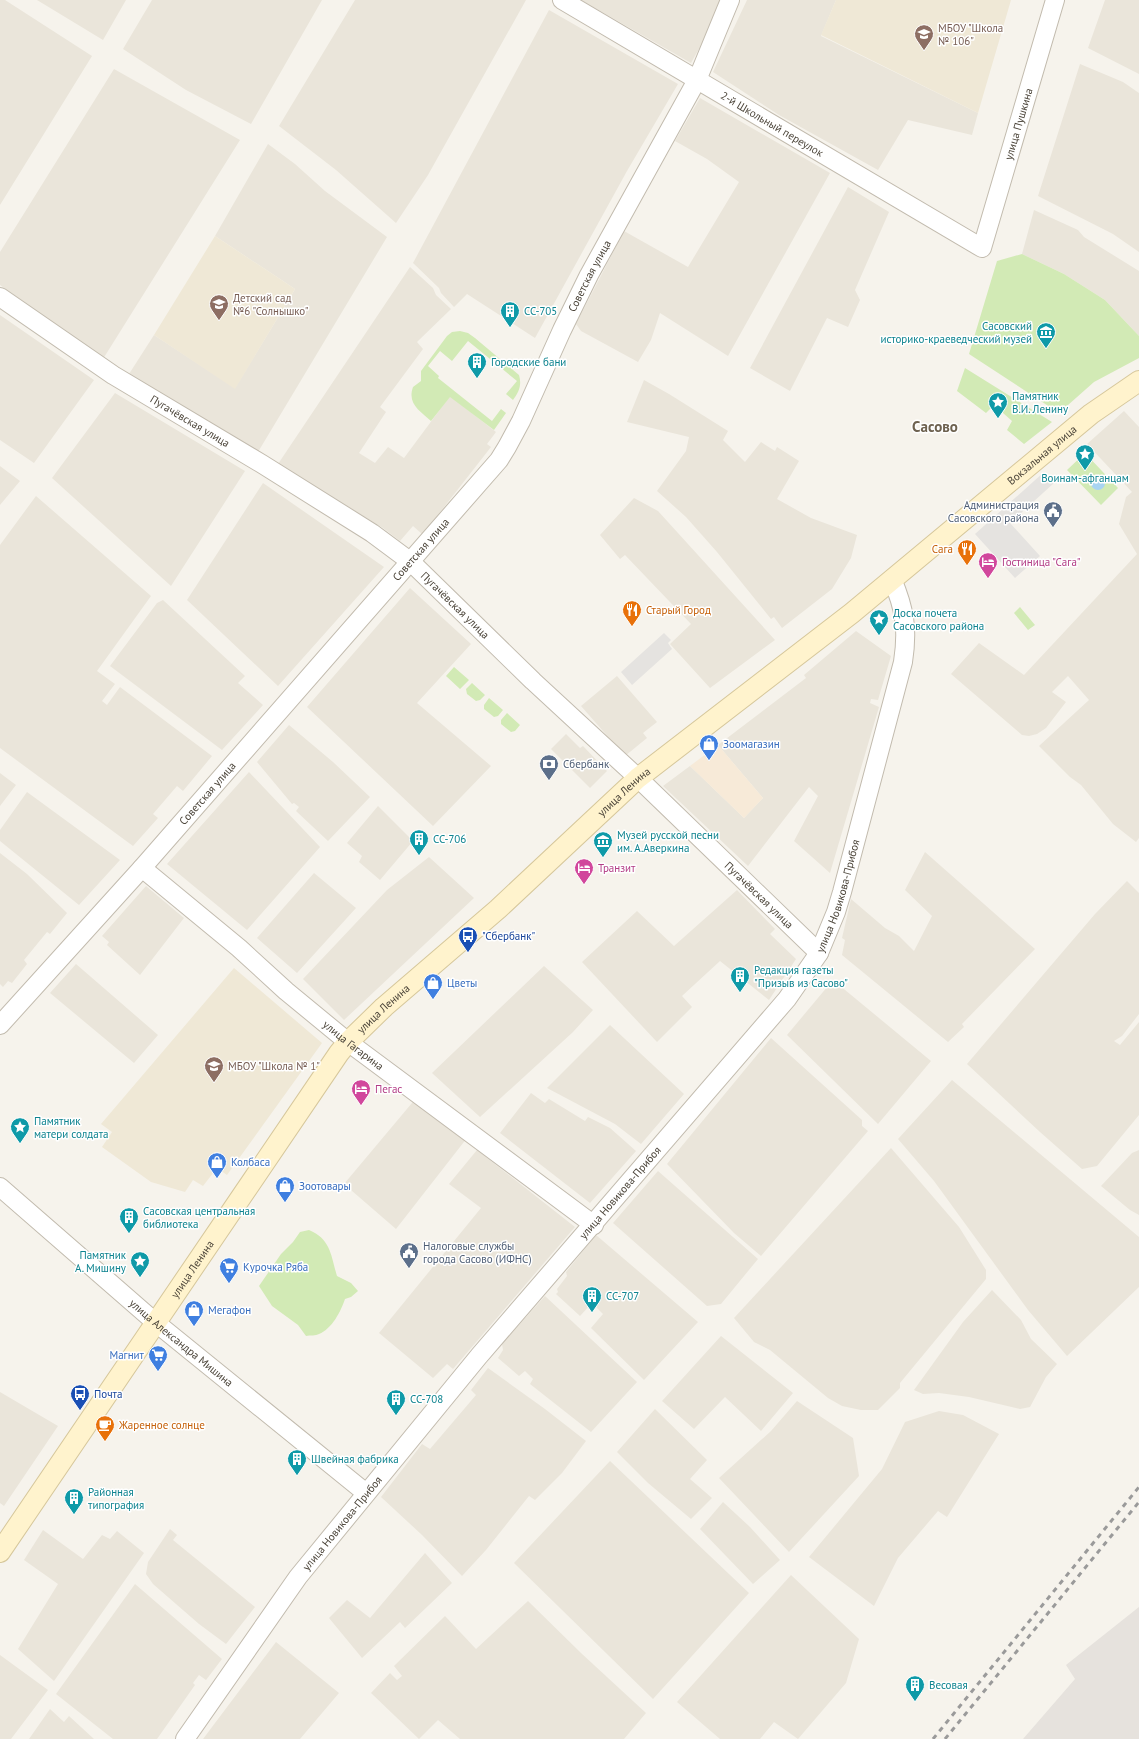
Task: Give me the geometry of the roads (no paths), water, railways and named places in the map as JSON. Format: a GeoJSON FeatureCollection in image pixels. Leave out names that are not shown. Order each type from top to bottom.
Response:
{"type":"FeatureCollection","features":[{"type":"Feature","properties":{"kind":"main road","name":"Вокзальная улица"},"geometry":{"type":"LineString","coordinates":[[892,579],[1070,431],[1110,400],[1139,381]]}},
{"type":"Feature","properties":{"kind":"main road","name":"улица Ленина"},"geometry":{"type":"LineString","coordinates":[[0,1552],[155,1322],[348,1042],[384,1007],[498,909],[638,778],[852,613],[892,579]]}},
{"type":"Feature","properties":{"kind":"street","name":"2-й Школьный переулок"},"geometry":{"type":"LineString","coordinates":[[562,0],[982,248]]}},
{"type":"Feature","properties":{"kind":"street","name":"Советская улица"},"geometry":{"type":"LineString","coordinates":[[0,1025],[142,868],[478,484],[507,447],[589,275],[697,80],[730,0]]}},
{"type":"Feature","properties":{"kind":"street","name":"улица Пушкина"},"geometry":{"type":"LineString","coordinates":[[982,248],[1055,0]]}},
{"type":"Feature","properties":{"kind":"street","name":"Пугачёвская улица"},"geometry":{"type":"LineString","coordinates":[[0,298],[113,375],[275,472],[372,533],[410,562],[533,681],[638,778],[820,952]]}},
{"type":"Feature","properties":{"kind":"street","name":"улица Новикова-Прибоя"},"geometry":{"type":"LineString","coordinates":[[185,1739],[298,1576],[479,1356],[594,1225],[787,1000],[820,952],[836,912],[842,892],[903,662],[906,627],[900,598],[892,579]]}},
{"type":"Feature","properties":{"kind":"street","name":"улица Гагарина"},"geometry":{"type":"LineString","coordinates":[[142,868],[239,948],[286,991],[348,1042],[594,1225]]}},
{"type":"Feature","properties":{"kind":"street","name":"улица Александра Мишина"},"geometry":{"type":"LineString","coordinates":[[0,1187],[155,1322],[366,1493]]}},
{"type":"Feature","properties":{"kind":"water"},"geometry":{"type":"Polygon","coordinates":[[[1098,476],[1103,478],[1105,483],[1103,488],[1098,490],[1093,488],[1091,483],[1093,478],[1098,476]]]}},
{"type":"Feature","properties":{"kind":"railway"},"geometry":{"type":"LineString","coordinates":[[933,1739],[1139,1487]]}},
{"type":"Feature","properties":{"kind":"railway"},"geometry":{"type":"LineString","coordinates":[[945,1739],[1139,1502]]}},
{"type":"Feature","properties":{"kind":"place","name":"МБОУ \"Школа № 106\""},"geometry":{"type":"Point","coordinates":[924,51]}},
{"type":"Feature","properties":{"kind":"place","name":"Детский сад №6 \"Солнышко\""},"geometry":{"type":"Point","coordinates":[219,321]}},
{"type":"Feature","properties":{"kind":"place","name":"СС-705"},"geometry":{"type":"Point","coordinates":[510,328]}},
{"type":"Feature","properties":{"kind":"place","name":"Сасовский историко-краеведческий музей"},"geometry":{"type":"Point","coordinates":[1046,349]}},
{"type":"Feature","properties":{"kind":"place","name":"Городские бани"},"geometry":{"type":"Point","coordinates":[477,379]}},
{"type":"Feature","properties":{"kind":"place","name":"Памятник В.И. Ленину"},"geometry":{"type":"Point","coordinates":[998,419]}},
{"type":"Feature","properties":{"kind":"place","name":"Воинам-афганцам"},"geometry":{"type":"Point","coordinates":[1085,471]}},
{"type":"Feature","properties":{"kind":"place","name":"Администрация Сасовского района"},"geometry":{"type":"Point","coordinates":[1053,528]}},
{"type":"Feature","properties":{"kind":"place","name":"Сага"},"geometry":{"type":"Point","coordinates":[967,566]}},
{"type":"Feature","properties":{"kind":"place","name":"Гостиница \"Сага\""},"geometry":{"type":"Point","coordinates":[988,579]}},
{"type":"Feature","properties":{"kind":"place","name":"Старый Город"},"geometry":{"type":"Point","coordinates":[632,627]}},
{"type":"Feature","properties":{"kind":"place","name":"Доска почета Сасовского района"},"geometry":{"type":"Point","coordinates":[879,636]}},
{"type":"Feature","properties":{"kind":"place","name":"Зоомагазин"},"geometry":{"type":"Point","coordinates":[709,761]}},
{"type":"Feature","properties":{"kind":"place","name":"Сбербанк"},"geometry":{"type":"Point","coordinates":[549,781]}},
{"type":"Feature","properties":{"kind":"place","name":"СС-706"},"geometry":{"type":"Point","coordinates":[419,856]}},
{"type":"Feature","properties":{"kind":"place","name":"Музей русской песни им. А.Аверкина"},"geometry":{"type":"Point","coordinates":[603,858]}},
{"type":"Feature","properties":{"kind":"place","name":"Транзит"},"geometry":{"type":"Point","coordinates":[584,885]}},
{"type":"Feature","properties":{"kind":"place","name":"\"Сбербанк\""},"geometry":{"type":"Point","coordinates":[468,953]}},
{"type":"Feature","properties":{"kind":"place","name":"Редакция газеты \"Призыв из Сасово\""},"geometry":{"type":"Point","coordinates":[740,993]}},
{"type":"Feature","properties":{"kind":"place","name":"Цветы"},"geometry":{"type":"Point","coordinates":[433,1000]}},
{"type":"Feature","properties":{"kind":"place","name":"МБОУ \"Школа № 1\""},"geometry":{"type":"Point","coordinates":[214,1083]}},
{"type":"Feature","properties":{"kind":"place","name":"Пегас"},"geometry":{"type":"Point","coordinates":[361,1106]}},
{"type":"Feature","properties":{"kind":"place","name":"Памятник матери солдата"},"geometry":{"type":"Point","coordinates":[20,1144]}},
{"type":"Feature","properties":{"kind":"place","name":"Колбаса"},"geometry":{"type":"Point","coordinates":[217,1179]}},
{"type":"Feature","properties":{"kind":"place","name":"Зоотовары"},"geometry":{"type":"Point","coordinates":[285,1203]}},
{"type":"Feature","properties":{"kind":"place","name":"Сасовская центральная библиотека"},"geometry":{"type":"Point","coordinates":[129,1234]}},
{"type":"Feature","properties":{"kind":"place","name":"Налоговые службы города Сасово (ИФНС)"},"geometry":{"type":"Point","coordinates":[409,1269]}},
{"type":"Feature","properties":{"kind":"place","name":"Памятник А. Мишину"},"geometry":{"type":"Point","coordinates":[140,1278]}},
{"type":"Feature","properties":{"kind":"place","name":"Курочка Ряба"},"geometry":{"type":"Point","coordinates":[229,1284]}},
{"type":"Feature","properties":{"kind":"place","name":"СС-707"},"geometry":{"type":"Point","coordinates":[592,1313]}},
{"type":"Feature","properties":{"kind":"place","name":"Мегафон"},"geometry":{"type":"Point","coordinates":[194,1327]}},
{"type":"Feature","properties":{"kind":"place","name":"Магнит"},"geometry":{"type":"Point","coordinates":[158,1372]}},
{"type":"Feature","properties":{"kind":"place","name":"Почта"},"geometry":{"type":"Point","coordinates":[80,1411]}},
{"type":"Feature","properties":{"kind":"place","name":"СС-708"},"geometry":{"type":"Point","coordinates":[396,1416]}},
{"type":"Feature","properties":{"kind":"place","name":"Жаренное солнце"},"geometry":{"type":"Point","coordinates":[105,1442]}},
{"type":"Feature","properties":{"kind":"place","name":"Швейная фабрика"},"geometry":{"type":"Point","coordinates":[297,1476]}},
{"type":"Feature","properties":{"kind":"place","name":"Районная типография"},"geometry":{"type":"Point","coordinates":[74,1515]}},
{"type":"Feature","properties":{"kind":"place","name":"Весовая"},"geometry":{"type":"Point","coordinates":[915,1702]}},
{"type":"Feature","properties":{"kind":"district","name":"Сасово"},"geometry":{"type":"Point","coordinates":[935,426]}}]}
